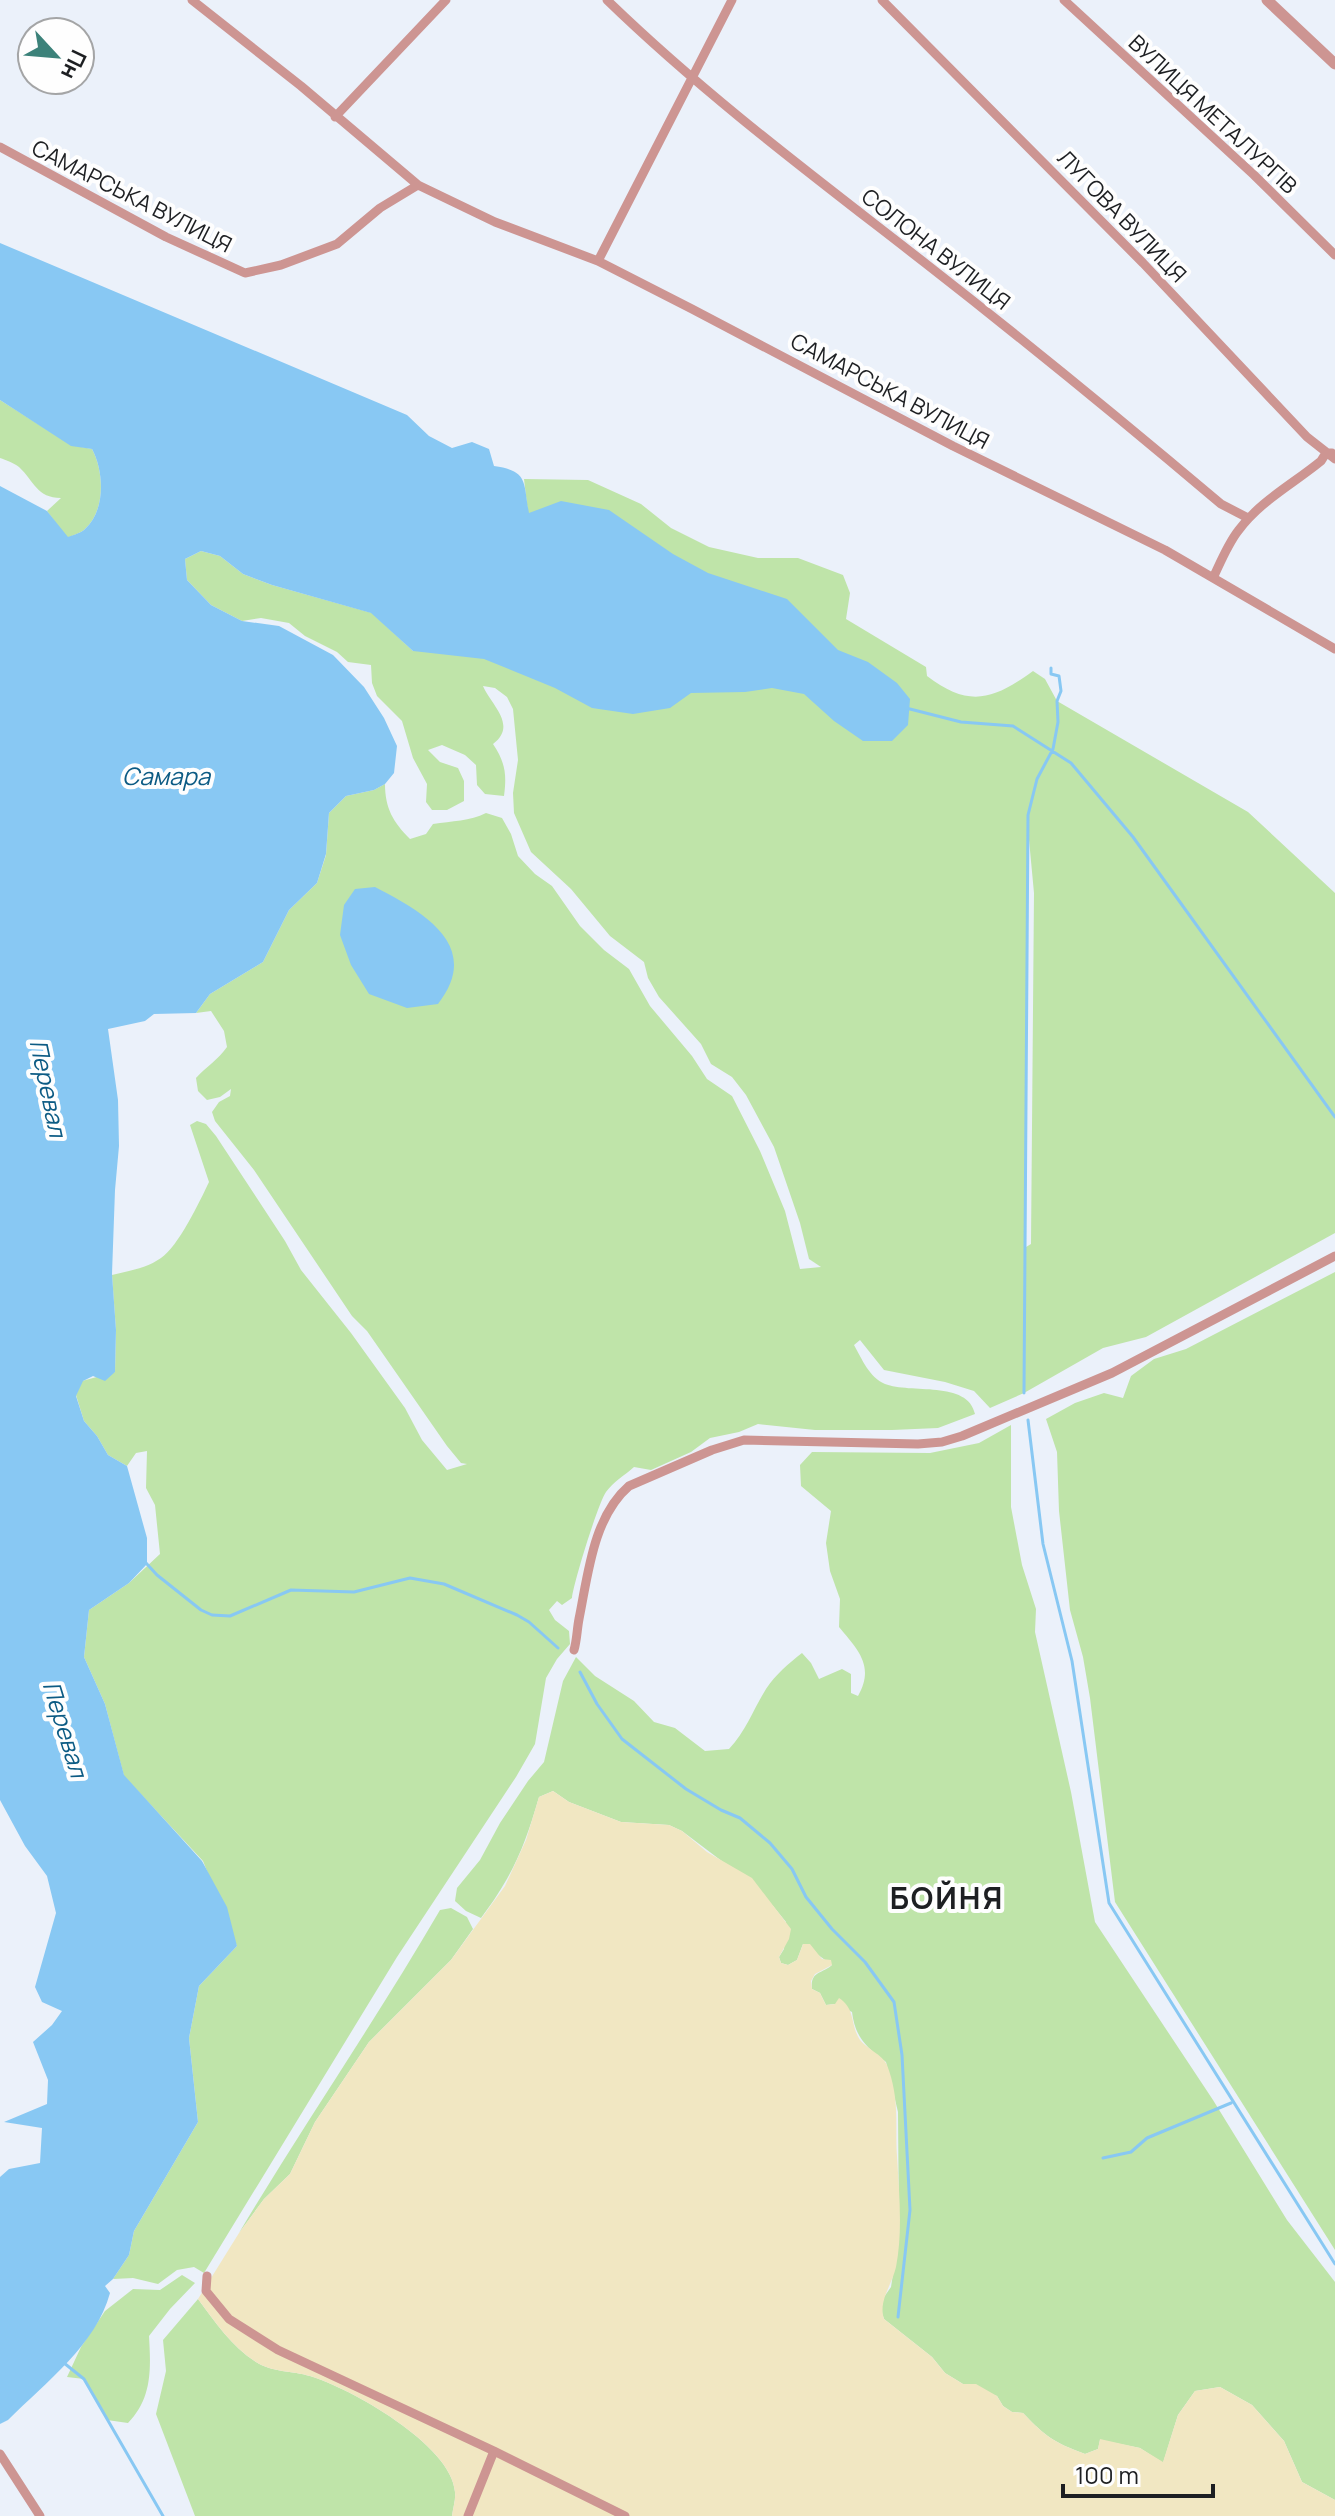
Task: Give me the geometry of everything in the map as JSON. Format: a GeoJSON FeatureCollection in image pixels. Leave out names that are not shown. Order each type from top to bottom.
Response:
{"type":"FeatureCollection","features":[{"type":"Feature","properties":{"kind":"street","name":"САМАРСЬКА ВУЛИЦЯ"},"geometry":{"type":"LineString","coordinates":[[192,0],[301,86],[418,185],[495,222],[598,261],[953,446],[1214,576],[1335,649]]}},
{"type":"Feature","properties":{"kind":"street"},"geometry":{"type":"LineString","coordinates":[[335,117],[446,0]]}},
{"type":"Feature","properties":{"kind":"street","name":"СОЛОНА ВУЛИЦЯ"},"geometry":{"type":"LineString","coordinates":[[607,0],[692,79],[1037,350],[1221,504],[1248,518]]}},
{"type":"Feature","properties":{"kind":"street"},"geometry":{"type":"LineString","coordinates":[[598,261],[732,0]]}},
{"type":"Feature","properties":{"kind":"street","name":"ЛУГОВА ВУЛИЦЯ"},"geometry":{"type":"LineString","coordinates":[[882,0],[1332,455]]}},
{"type":"Feature","properties":{"kind":"street","name":"ВУЛИЦЯ МЕТАЛУРГІВ"},"geometry":{"type":"LineString","coordinates":[[1064,0],[1254,175],[1335,255]]}},
{"type":"Feature","properties":{"kind":"street"},"geometry":{"type":"LineString","coordinates":[[1267,0],[1335,64]]}},
{"type":"Feature","properties":{"kind":"street","name":"САМАРСЬКА ВУЛИЦЯ"},"geometry":{"type":"LineString","coordinates":[[0,147],[166,237],[245,273],[281,265],[337,244],[380,208],[418,185]]}},
{"type":"Feature","properties":{"kind":"street"},"geometry":{"type":"LineString","coordinates":[[1214,576],[1235,533],[1248,518],[1332,455]]}},
{"type":"Feature","properties":{"kind":"street"},"geometry":{"type":"LineString","coordinates":[[574,1650],[603,1522],[618,1495],[629,1486],[712,1450],[744,1440],[918,1444],[962,1436],[1112,1373],[1335,1256]]}},
{"type":"Feature","properties":{"kind":"street"},"geometry":{"type":"LineString","coordinates":[[207,2276],[206,2291],[220,2310],[278,2350],[625,2516]]}},
{"type":"Feature","properties":{"kind":"street"},"geometry":{"type":"LineString","coordinates":[[468,2516],[494,2451]]}},
{"type":"Feature","properties":{"kind":"street"},"geometry":{"type":"LineString","coordinates":[[0,2454],[40,2516]]}},
{"type":"Feature","properties":{"kind":"green space"},"geometry":{"type":"Polygon","coordinates":[[[0,400],[71,445],[92,449],[101,479],[100,501],[92,521],[81,532],[67,538],[47,511],[61,498],[41,492],[19,467],[0,458],[0,400]]]}},
{"type":"Feature","properties":{"kind":"green space"},"geometry":{"type":"Polygon","coordinates":[[[524,479],[588,480],[641,504],[671,528],[709,547],[758,558],[798,558],[843,575],[850,593],[846,619],[926,667],[927,676],[942,686],[956,693],[981,696],[1005,689],[1033,671],[1045,679],[1057,701],[1248,812],[1335,893],[1335,1233],[1146,1337],[1103,1348],[1024,1393],[990,1408],[974,1391],[884,1370],[860,1340],[854,1345],[870,1372],[885,1384],[950,1392],[970,1403],[975,1414],[938,1428],[815,1430],[758,1424],[710,1438],[691,1452],[651,1470],[634,1467],[616,1482],[606,1492],[597,1511],[572,1598],[562,1605],[557,1601],[549,1610],[555,1620],[569,1631],[570,1644],[546,1678],[535,1744],[397,1957],[204,2273],[194,2267],[177,2270],[158,2284],[133,2278],[113,2279],[129,2255],[134,2231],[198,2122],[189,2038],[199,1986],[237,1946],[203,1861],[124,1776],[105,1704],[84,1657],[89,1610],[129,1583],[160,1554],[155,1505],[146,1488],[147,1451],[136,1453],[127,1466],[108,1455],[84,1421],[76,1395],[82,1381],[115,1372],[112,1275],[138,1269],[168,1252],[188,1223],[209,1182],[190,1125],[197,1121],[206,1124],[216,1136],[301,1270],[405,1408],[422,1440],[447,1470],[467,1464],[461,1463],[447,1446],[367,1331],[352,1316],[254,1170],[215,1121],[212,1112],[219,1102],[230,1096],[231,1089],[220,1097],[207,1100],[198,1091],[196,1078],[227,1047],[224,1031],[211,1011],[196,1013],[210,994],[263,962],[289,910],[317,883],[326,855],[329,813],[346,796],[374,790],[385,784],[391,814],[410,839],[426,834],[433,824],[486,813],[502,818],[518,856],[552,886],[580,926],[629,969],[650,1006],[707,1079],[732,1096],[760,1151],[785,1211],[800,1269],[821,1267],[809,1259],[774,1147],[746,1095],[732,1077],[711,1064],[701,1044],[659,997],[648,978],[644,962],[610,936],[571,889],[531,852],[514,813],[513,793],[518,760],[513,709],[507,697],[495,688],[483,686],[503,722],[500,737],[493,744],[504,768],[504,796],[485,794],[477,785],[476,765],[465,755],[442,745],[428,750],[440,762],[458,768],[464,781],[464,801],[447,810],[432,810],[426,802],[427,784],[413,758],[402,721],[377,696],[372,683],[371,665],[348,662],[289,623],[261,618],[242,621],[211,605],[187,580],[185,559],[201,551],[220,556],[243,574],[272,585],[372,613],[413,651],[528,513],[524,479]],[[1028,829],[1026,1247],[1031,1244],[1034,893],[1028,829]]]}},
{"type":"Feature","properties":{"kind":"green space"},"geometry":{"type":"Polygon","coordinates":[[[1335,1272],[1335,2250],[1115,1902],[1090,1698],[1070,1610],[1059,1511],[1057,1452],[1046,1419],[1075,1403],[1104,1393],[1123,1398],[1131,1376],[1154,1359],[1186,1349],[1335,1272]]]}},
{"type":"Feature","properties":{"kind":"green space"},"geometry":{"type":"Polygon","coordinates":[[[1011,1425],[1011,1507],[1022,1565],[1036,1609],[1035,1632],[1071,1792],[1095,1922],[1213,2100],[1287,2220],[1335,2282],[1335,2500],[1302,2482],[1284,2441],[1252,2405],[1220,2387],[1195,2391],[1178,2415],[1163,2463],[1140,2448],[1100,2440],[1098,2449],[1085,2454],[1051,2438],[1023,2413],[1012,2412],[1003,2406],[997,2396],[963,2384],[945,2373],[932,2357],[884,2319],[881,2310],[884,2297],[891,2287],[899,2236],[898,2112],[886,2062],[863,2041],[852,2012],[835,2004],[826,2005],[820,1993],[812,1989],[815,1976],[832,1965],[803,1944],[797,1960],[788,1965],[781,1963],[779,1957],[784,1949],[786,1922],[773,1906],[727,1865],[682,1831],[669,1825],[621,1822],[569,1802],[553,1791],[539,1797],[516,1860],[481,1918],[455,1901],[457,1888],[480,1860],[500,1823],[544,1762],[563,1681],[576,1657],[595,1676],[634,1701],[654,1722],[675,1728],[705,1751],[729,1749],[770,1684],[802,1653],[819,1679],[842,1669],[851,1674],[851,1693],[858,1696],[865,1676],[864,1667],[858,1651],[839,1627],[840,1599],[830,1571],[826,1543],[831,1511],[801,1486],[800,1465],[812,1452],[930,1453],[979,1443],[1011,1425]]]}},
{"type":"Feature","properties":{"kind":"green space"},"geometry":{"type":"Polygon","coordinates":[[[451,1908],[467,1917],[473,1929],[451,1960],[369,2042],[315,2122],[290,2174],[264,2199],[239,2233],[440,1910],[451,1908]]]}},
{"type":"Feature","properties":{"kind":"green space"},"geometry":{"type":"Polygon","coordinates":[[[182,2275],[195,2283],[149,2336],[150,2372],[142,2404],[128,2423],[107,2420],[84,2379],[67,2377],[81,2347],[105,2311],[133,2289],[160,2290],[182,2275]]]}},
{"type":"Feature","properties":{"kind":"green space"},"geometry":{"type":"Polygon","coordinates":[[[198,2299],[231,2341],[256,2362],[328,2383],[373,2406],[418,2438],[450,2474],[455,2495],[452,2516],[195,2516],[156,2414],[166,2371],[163,2340],[198,2299]]]}},
{"type":"Feature","properties":{"kind":"sand"},"geometry":{"type":"Polygon","coordinates":[[[553,1791],[569,1802],[621,1822],[669,1825],[682,1831],[707,1852],[752,1878],[791,1929],[779,1957],[781,1963],[788,1965],[797,1960],[803,1944],[810,1944],[822,1959],[831,1960],[832,1965],[815,1974],[811,1981],[812,1989],[820,1993],[826,2005],[835,2004],[839,1998],[844,2002],[860,2040],[885,2061],[894,2089],[899,2240],[896,2267],[883,2306],[884,2319],[932,2357],[945,2373],[963,2384],[976,2384],[997,2396],[1003,2406],[1012,2412],[1023,2413],[1051,2438],[1085,2454],[1098,2449],[1100,2439],[1140,2448],[1163,2462],[1178,2415],[1195,2391],[1220,2387],[1252,2405],[1284,2441],[1302,2482],[1335,2500],[1335,2516],[452,2516],[455,2495],[450,2474],[418,2438],[349,2393],[310,2376],[262,2365],[239,2349],[198,2299],[264,2199],[290,2174],[315,2122],[369,2042],[451,1960],[505,1886],[526,1840],[539,1797],[553,1791]]]}},
{"type":"Feature","properties":{"kind":"water","name":"Самара"},"geometry":{"type":"Polygon","coordinates":[[[0,243],[407,415],[429,436],[452,448],[472,442],[489,449],[494,466],[519,475],[525,486],[529,513],[561,501],[609,510],[673,554],[708,573],[787,599],[838,650],[868,662],[897,683],[910,699],[908,725],[892,741],[863,741],[834,721],[804,694],[772,688],[691,693],[670,708],[633,714],[592,708],[555,688],[484,659],[413,651],[371,613],[272,585],[243,574],[220,556],[201,551],[185,559],[187,580],[211,605],[242,621],[279,626],[333,655],[364,687],[397,746],[394,773],[385,784],[374,790],[346,796],[329,813],[326,854],[317,883],[289,910],[263,962],[210,994],[196,1013],[154,1014],[145,1021],[108,1029],[118,1100],[119,1146],[112,1274],[115,1372],[105,1381],[93,1376],[83,1381],[76,1396],[84,1421],[108,1455],[127,1466],[147,1538],[147,1564],[129,1583],[89,1610],[84,1657],[105,1704],[124,1775],[202,1861],[227,1907],[237,1946],[199,1986],[189,2038],[198,2122],[134,2231],[129,2255],[105,2286],[110,2293],[94,2329],[68,2362],[8,2420],[0,2424],[0,2177],[9,2169],[40,2163],[42,2128],[4,2122],[47,2104],[48,2080],[33,2042],[62,2011],[42,2002],[35,1987],[56,1913],[47,1876],[25,1846],[0,1800],[0,486],[47,511],[68,537],[83,530],[92,521],[100,501],[101,479],[92,449],[71,446],[0,400],[0,243]]]}},
{"type":"Feature","properties":{"kind":"water"},"geometry":{"type":"Polygon","coordinates":[[[375,887],[427,919],[441,932],[450,947],[454,964],[450,983],[438,1004],[407,1008],[369,994],[351,965],[340,935],[344,905],[355,889],[375,887]]]}},
{"type":"Feature","properties":{"kind":"waterway"},"geometry":{"type":"LineString","coordinates":[[1024,1393],[1028,815],[1037,779],[1053,749],[1058,722],[1057,701],[1061,691],[1059,676],[1051,674],[1051,668]]}},
{"type":"Feature","properties":{"kind":"waterway"},"geometry":{"type":"LineString","coordinates":[[906,708],[961,722],[1013,726],[1071,763],[1133,837],[1335,1117]]}},
{"type":"Feature","properties":{"kind":"waterway"},"geometry":{"type":"LineString","coordinates":[[1028,1420],[1043,1544],[1072,1661],[1109,1903],[1335,2264]]}},
{"type":"Feature","properties":{"kind":"waterway"},"geometry":{"type":"LineString","coordinates":[[146,1563],[201,1610],[212,1615],[230,1616],[291,1590],[354,1592],[410,1578],[444,1584],[517,1615],[558,1648]]}},
{"type":"Feature","properties":{"kind":"waterway"},"geometry":{"type":"LineString","coordinates":[[580,1672],[597,1704],[622,1739],[686,1789],[740,1818],[770,1843],[792,1869],[806,1897],[865,1962],[894,2002],[902,2055],[910,2210],[898,2317]]}},
{"type":"Feature","properties":{"kind":"waterway"},"geometry":{"type":"LineString","coordinates":[[1103,2158],[1131,2152],[1147,2138],[1231,2103]]}},
{"type":"Feature","properties":{"kind":"waterway"},"geometry":{"type":"LineString","coordinates":[[64,2363],[84,2379],[163,2516]]}},
{"type":"Feature","properties":{"kind":"district","name":"БОЙНЯ"},"geometry":{"type":"Point","coordinates":[947,1897]}},
{"type":"Feature","properties":{"kind":"water label","name":"Перевал"},"geometry":{"type":"Point","coordinates":[49,1088]}},
{"type":"Feature","properties":{"kind":"water label","name":"Перевал"},"geometry":{"type":"Point","coordinates":[66,1729]}}]}
